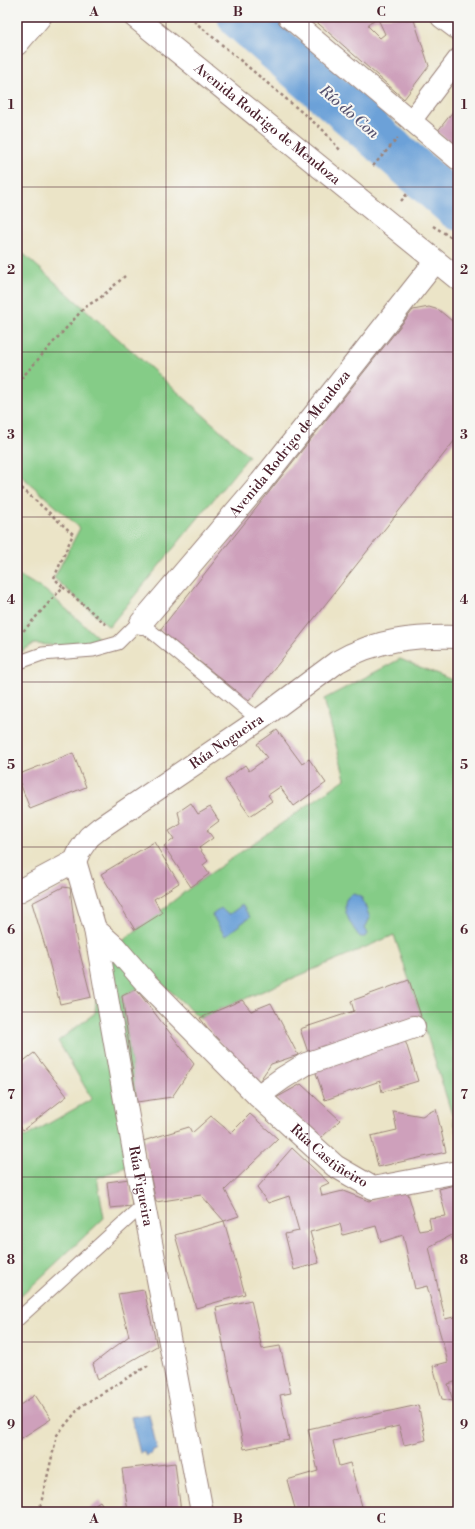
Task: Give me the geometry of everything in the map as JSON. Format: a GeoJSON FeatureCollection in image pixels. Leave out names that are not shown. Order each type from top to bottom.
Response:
{"type":"FeatureCollection","features":[{"type":"Feature","properties":{"kind":"street"},"geometry":{"type":"LineString","coordinates":[[17,44],[40,17]]}},
{"type":"Feature","properties":{"kind":"street","name":"Avenida Rodrigo de Mendoza"},"geometry":{"type":"LineString","coordinates":[[135,17],[458,279]]}},
{"type":"Feature","properties":{"kind":"street"},"geometry":{"type":"LineString","coordinates":[[288,17],[407,127],[458,160]]}},
{"type":"Feature","properties":{"kind":"street"},"geometry":{"type":"LineString","coordinates":[[442,17],[458,29]]}},
{"type":"Feature","properties":{"kind":"street"},"geometry":{"type":"LineString","coordinates":[[407,127],[458,58]]}},
{"type":"Feature","properties":{"kind":"street","name":"Avenida Rodrigo de Mendoza"},"geometry":{"type":"LineString","coordinates":[[141,623],[261,482],[436,262]]}},
{"type":"Feature","properties":{"kind":"street","name":"Rúa Nogueira"},"geometry":{"type":"LineString","coordinates":[[75,861],[80,850],[89,837],[100,828],[259,720],[338,662],[366,647],[406,639],[436,637],[458,638]]}},
{"type":"Feature","properties":{"kind":"street"},"geometry":{"type":"LineString","coordinates":[[17,892],[75,861]]}},
{"type":"Feature","properties":{"kind":"street","name":"Rúa Figueira"},"geometry":{"type":"LineString","coordinates":[[75,861],[96,929],[144,1204],[202,1512]]}},
{"type":"Feature","properties":{"kind":"street","name":"Rúa Castiñeiro"},"geometry":{"type":"LineString","coordinates":[[96,929],[115,947],[147,984],[258,1096],[335,1166],[373,1188],[458,1172]]}},
{"type":"Feature","properties":{"kind":"street"},"geometry":{"type":"LineString","coordinates":[[258,1096],[306,1064],[414,1027]]}},
{"type":"Feature","properties":{"kind":"lane"},"geometry":{"type":"LineString","coordinates":[[17,663],[42,654],[94,650],[118,643],[134,627],[141,623],[259,720]]}},
{"type":"Feature","properties":{"kind":"lane"},"geometry":{"type":"LineString","coordinates":[[17,1320],[144,1204]]}},
{"type":"Feature","properties":{"kind":"path"},"geometry":{"type":"LineString","coordinates":[[189,17],[323,130],[341,152]]}},
{"type":"Feature","properties":{"kind":"path"},"geometry":{"type":"LineString","coordinates":[[373,166],[407,127]]}},
{"type":"Feature","properties":{"kind":"path"},"geometry":{"type":"LineString","coordinates":[[399,203],[406,194]]}},
{"type":"Feature","properties":{"kind":"path"},"geometry":{"type":"LineString","coordinates":[[429,224],[449,236],[458,244]]}},
{"type":"Feature","properties":{"kind":"path"},"geometry":{"type":"LineString","coordinates":[[17,383],[85,307],[100,298],[125,276]]}},
{"type":"Feature","properties":{"kind":"path"},"geometry":{"type":"LineString","coordinates":[[17,484],[73,534],[54,578],[63,588],[109,627],[114,621]]}},
{"type":"Feature","properties":{"kind":"path"},"geometry":{"type":"LineString","coordinates":[[17,638],[63,588]]}},
{"type":"Feature","properties":{"kind":"path"},"geometry":{"type":"LineString","coordinates":[[39,1512],[57,1435],[81,1406],[172,1352]]}},
{"type":"Feature","properties":{"kind":"green space"},"geometry":{"type":"Polygon","coordinates":[[[17,248],[249,456],[109,627],[54,578],[80,528],[17,472],[17,248]]]}},
{"type":"Feature","properties":{"kind":"green space"},"geometry":{"type":"Polygon","coordinates":[[[17,574],[46,591],[102,641],[82,647],[34,644],[17,654],[17,574]]]}},
{"type":"Feature","properties":{"kind":"green space"},"geometry":{"type":"Polygon","coordinates":[[[400,659],[458,682],[458,1134],[394,935],[200,1018],[157,979],[122,996],[143,1141],[136,1163],[97,1178],[104,1218],[17,1300],[17,1131],[25,1137],[92,1099],[58,1041],[95,1013],[100,954],[115,947],[191,887],[345,779],[324,699],[400,659]]]}},
{"type":"Feature","properties":{"kind":"water"},"geometry":{"type":"Polygon","coordinates":[[[216,17],[270,17],[393,125],[370,153],[216,17]]]}},
{"type":"Feature","properties":{"kind":"water"},"geometry":{"type":"Polygon","coordinates":[[[414,143],[458,181],[458,226],[390,168],[414,143]]]}},
{"type":"Feature","properties":{"kind":"water"},"geometry":{"type":"Polygon","coordinates":[[[354,894],[362,898],[370,918],[365,928],[368,934],[366,937],[360,937],[346,914],[345,902],[348,897],[354,894]]]}},
{"type":"Feature","properties":{"kind":"water"},"geometry":{"type":"Polygon","coordinates":[[[242,905],[250,917],[225,936],[212,915],[221,908],[226,913],[230,914],[242,905]]]}},
{"type":"Feature","properties":{"kind":"water"},"geometry":{"type":"Polygon","coordinates":[[[149,1414],[157,1449],[153,1450],[152,1453],[147,1456],[144,1452],[140,1453],[131,1417],[149,1414]]]}},
{"type":"Feature","properties":{"kind":"building"},"geometry":{"type":"Polygon","coordinates":[[[311,17],[413,17],[429,66],[404,99],[311,17]],[[378,19],[370,22],[368,26],[380,38],[385,34],[378,19]]]}},
{"type":"Feature","properties":{"kind":"building"},"geometry":{"type":"Polygon","coordinates":[[[458,105],[458,149],[437,132],[458,105]]]}},
{"type":"Feature","properties":{"kind":"building"},"geometry":{"type":"Polygon","coordinates":[[[429,307],[439,310],[458,326],[458,443],[455,440],[249,701],[160,630],[413,310],[429,307]]]}},
{"type":"Feature","properties":{"kind":"building"},"geometry":{"type":"Polygon","coordinates":[[[277,730],[302,764],[309,759],[326,783],[294,806],[280,787],[268,795],[272,801],[250,816],[225,780],[245,765],[249,771],[267,758],[257,744],[277,730]]]}},
{"type":"Feature","properties":{"kind":"building"},"geometry":{"type":"Polygon","coordinates":[[[73,753],[86,787],[30,809],[17,775],[73,753]]]}},
{"type":"Feature","properties":{"kind":"building"},"geometry":{"type":"Polygon","coordinates":[[[191,803],[198,814],[210,807],[219,821],[207,830],[213,838],[199,848],[208,861],[203,865],[209,874],[191,887],[164,846],[174,839],[169,831],[181,824],[178,812],[191,803]]]}},
{"type":"Feature","properties":{"kind":"building"},"geometry":{"type":"Polygon","coordinates":[[[154,842],[179,883],[154,899],[162,913],[135,930],[101,874],[154,842]]]}},
{"type":"Feature","properties":{"kind":"building"},"geometry":{"type":"Polygon","coordinates":[[[63,887],[70,888],[76,938],[91,997],[60,1004],[32,903],[63,887]]]}},
{"type":"Feature","properties":{"kind":"building"},"geometry":{"type":"Polygon","coordinates":[[[409,980],[421,1016],[309,1055],[300,1029],[354,1011],[351,1001],[409,980]]]}},
{"type":"Feature","properties":{"kind":"building"},"geometry":{"type":"Polygon","coordinates":[[[136,989],[194,1064],[172,1097],[137,1102],[122,996],[136,989]]]}},
{"type":"Feature","properties":{"kind":"building"},"geometry":{"type":"Polygon","coordinates":[[[242,1000],[251,1011],[271,1003],[298,1055],[271,1064],[258,1083],[217,1040],[200,1018],[242,1000]]]}},
{"type":"Feature","properties":{"kind":"building"},"geometry":{"type":"Polygon","coordinates":[[[405,1040],[418,1081],[382,1092],[380,1081],[325,1100],[315,1070],[405,1040]]]}},
{"type":"Feature","properties":{"kind":"building"},"geometry":{"type":"Polygon","coordinates":[[[34,1053],[67,1096],[23,1130],[17,1122],[17,1066],[34,1053]]]}},
{"type":"Feature","properties":{"kind":"building"},"geometry":{"type":"Polygon","coordinates":[[[301,1084],[340,1120],[321,1138],[276,1098],[301,1084]]]}},
{"type":"Feature","properties":{"kind":"building"},"geometry":{"type":"Polygon","coordinates":[[[436,1109],[446,1152],[378,1167],[371,1136],[397,1130],[393,1111],[422,1116],[436,1109]]]}},
{"type":"Feature","properties":{"kind":"building"},"geometry":{"type":"Polygon","coordinates":[[[250,1114],[278,1139],[225,1190],[239,1216],[224,1221],[201,1195],[156,1202],[143,1141],[189,1127],[192,1133],[211,1116],[231,1133],[250,1114]]]}},
{"type":"Feature","properties":{"kind":"building"},"geometry":{"type":"Polygon","coordinates":[[[292,1148],[329,1183],[320,1187],[322,1196],[343,1191],[369,1201],[407,1190],[419,1231],[431,1229],[429,1218],[446,1216],[439,1189],[458,1184],[458,1258],[451,1235],[429,1247],[445,1319],[458,1316],[458,1381],[448,1384],[453,1401],[442,1399],[433,1366],[448,1362],[427,1286],[415,1289],[403,1235],[381,1242],[376,1226],[343,1235],[340,1224],[310,1232],[319,1263],[294,1270],[285,1234],[299,1231],[289,1196],[268,1203],[257,1188],[292,1148]]]}},
{"type":"Feature","properties":{"kind":"building"},"geometry":{"type":"Polygon","coordinates":[[[129,1179],[132,1206],[110,1208],[107,1182],[129,1179]]]}},
{"type":"Feature","properties":{"kind":"building"},"geometry":{"type":"Polygon","coordinates":[[[224,1221],[245,1294],[196,1308],[175,1235],[224,1221]]]}},
{"type":"Feature","properties":{"kind":"building"},"geometry":{"type":"Polygon","coordinates":[[[144,1290],[157,1346],[98,1380],[93,1364],[129,1336],[118,1294],[144,1290]]]}},
{"type":"Feature","properties":{"kind":"building"},"geometry":{"type":"Polygon","coordinates":[[[251,1300],[262,1349],[280,1346],[291,1393],[280,1395],[289,1440],[244,1449],[216,1308],[251,1300]]]}},
{"type":"Feature","properties":{"kind":"building"},"geometry":{"type":"Polygon","coordinates":[[[35,1395],[51,1419],[17,1441],[17,1407],[35,1395]]]}},
{"type":"Feature","properties":{"kind":"building"},"geometry":{"type":"Polygon","coordinates":[[[418,1405],[426,1440],[404,1445],[399,1426],[333,1441],[339,1466],[350,1463],[363,1510],[357,1512],[296,1512],[287,1480],[318,1471],[308,1429],[418,1405]]]}},
{"type":"Feature","properties":{"kind":"building"},"geometry":{"type":"Polygon","coordinates":[[[175,1463],[181,1512],[128,1512],[122,1469],[175,1463]]]}},
{"type":"Feature","properties":{"kind":"building"},"geometry":{"type":"Polygon","coordinates":[[[100,1501],[107,1512],[83,1512],[100,1501]]]}},
{"type":"Feature","properties":{"kind":"waterway","name":"Río do Con"},"geometry":{"type":"LineString","coordinates":[[240,17],[458,208]]}}]}
